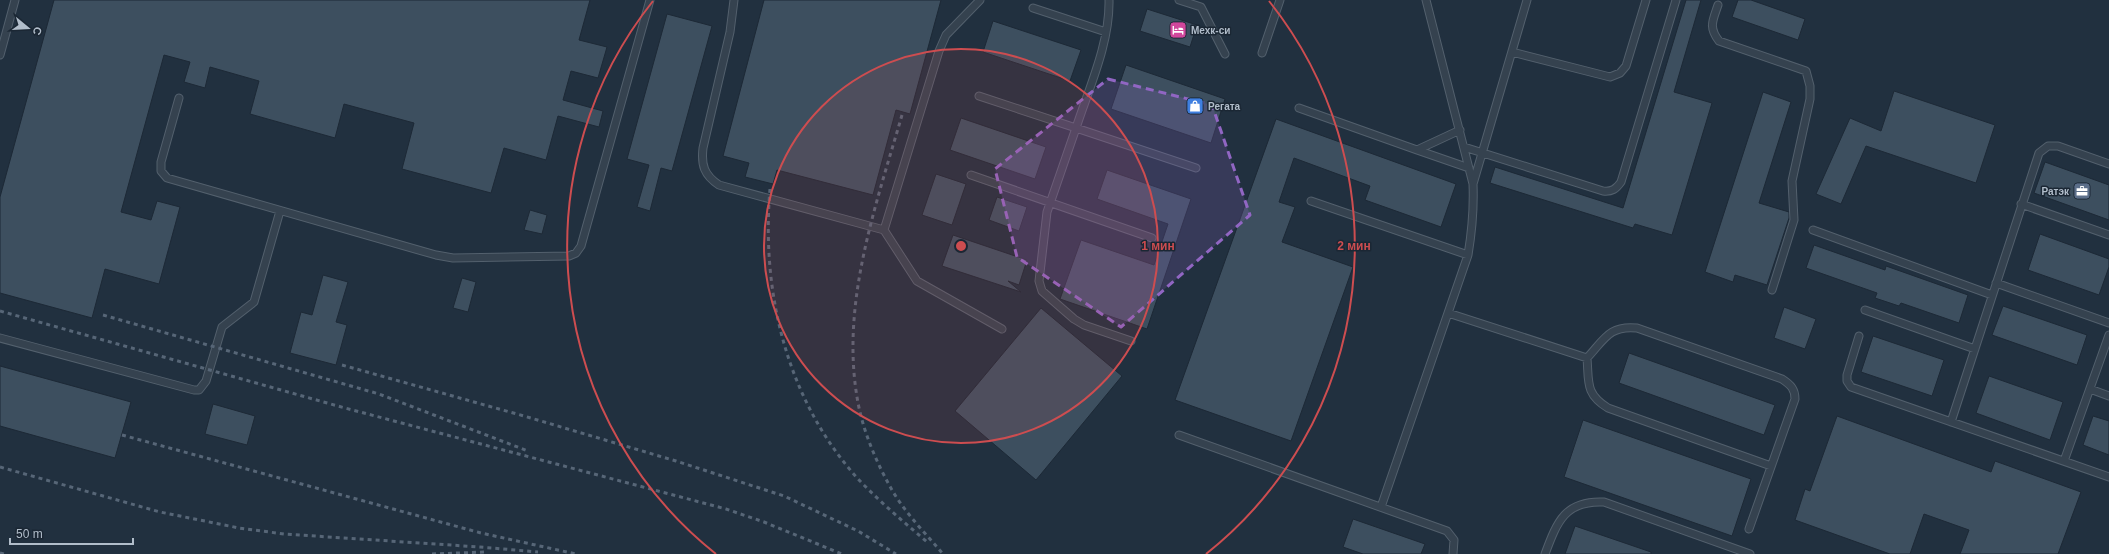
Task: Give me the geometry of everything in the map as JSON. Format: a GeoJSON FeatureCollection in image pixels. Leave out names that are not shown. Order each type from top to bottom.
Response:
{"type":"FeatureCollection","features":[{"type":"Feature","properties":{"kind":"lane"},"geometry":{"type":"LineString","coordinates":[[0,55],[15,0]]}},
{"type":"Feature","properties":{"kind":"lane"},"geometry":{"type":"LineString","coordinates":[[179,98],[162,162],[161,171],[167,178],[436,256],[453,258],[570,256],[576,253],[580,246],[650,0]]}},
{"type":"Feature","properties":{"kind":"lane"},"geometry":{"type":"LineString","coordinates":[[734,0],[730,32],[701,159],[703,169],[710,179],[719,184],[884,230],[918,281],[1002,329]]}},
{"type":"Feature","properties":{"kind":"lane"},"geometry":{"type":"LineString","coordinates":[[884,230],[938,51],[946,35],[980,0]]}},
{"type":"Feature","properties":{"kind":"lane"},"geometry":{"type":"LineString","coordinates":[[1109,0],[1106,32],[1076,128],[1050,203],[1039,269],[1039,281],[1042,292],[1074,319],[1084,325],[1131,341]]}},
{"type":"Feature","properties":{"kind":"lane"},"geometry":{"type":"LineString","coordinates":[[1180,0],[1201,7],[1225,54]]}},
{"type":"Feature","properties":{"kind":"lane"},"geometry":{"type":"LineString","coordinates":[[1262,53],[1280,0]]}},
{"type":"Feature","properties":{"kind":"lane"},"geometry":{"type":"LineString","coordinates":[[1426,0],[1474,184]]}},
{"type":"Feature","properties":{"kind":"lane"},"geometry":{"type":"LineString","coordinates":[[1381,507],[1468,255],[1474,206],[1474,184],[1527,0]]}},
{"type":"Feature","properties":{"kind":"lane"},"geometry":{"type":"LineString","coordinates":[[1512,52],[1610,77],[1620,73],[1626,66],[1646,0]]}},
{"type":"Feature","properties":{"kind":"lane"},"geometry":{"type":"LineString","coordinates":[[1464,148],[1603,191],[1610,192],[1616,189],[1621,182],[1676,0]]}},
{"type":"Feature","properties":{"kind":"lane"},"geometry":{"type":"LineString","coordinates":[[1718,5],[1711,26],[1713,33],[1719,41],[1806,71],[1810,86],[1810,99],[1792,181],[1794,220],[1772,290]]}},
{"type":"Feature","properties":{"kind":"lane"},"geometry":{"type":"LineString","coordinates":[[1033,8],[1106,32]]}},
{"type":"Feature","properties":{"kind":"lane"},"geometry":{"type":"LineString","coordinates":[[979,96],[1196,168]]}},
{"type":"Feature","properties":{"kind":"lane"},"geometry":{"type":"LineString","coordinates":[[1299,108],[1469,168]]}},
{"type":"Feature","properties":{"kind":"lane"},"geometry":{"type":"LineString","coordinates":[[1417,150],[1460,130]]}},
{"type":"Feature","properties":{"kind":"lane"},"geometry":{"type":"LineString","coordinates":[[1951,422],[2021,204],[2039,153],[2048,146],[2058,146],[2109,164]]}},
{"type":"Feature","properties":{"kind":"lane"},"geometry":{"type":"LineString","coordinates":[[971,175],[1152,238]]}},
{"type":"Feature","properties":{"kind":"lane"},"geometry":{"type":"LineString","coordinates":[[1311,201],[1468,255]]}},
{"type":"Feature","properties":{"kind":"lane"},"geometry":{"type":"LineString","coordinates":[[2021,204],[2109,235]]}},
{"type":"Feature","properties":{"kind":"lane"},"geometry":{"type":"LineString","coordinates":[[0,338],[194,390],[199,390],[206,381],[222,327],[254,302],[280,211]]}},
{"type":"Feature","properties":{"kind":"lane"},"geometry":{"type":"LineString","coordinates":[[1813,230],[1992,295]]}},
{"type":"Feature","properties":{"kind":"lane"},"geometry":{"type":"LineString","coordinates":[[1996,283],[2109,323]]}},
{"type":"Feature","properties":{"kind":"lane"},"geometry":{"type":"LineString","coordinates":[[1865,310],[1974,349]]}},
{"type":"Feature","properties":{"kind":"lane"},"geometry":{"type":"LineString","coordinates":[[1448,313],[1587,358]]}},
{"type":"Feature","properties":{"kind":"lane"},"geometry":{"type":"LineString","coordinates":[[1749,529],[1795,399],[1795,392],[1791,384],[1782,379],[1637,328],[1622,326],[1610,333],[1587,358],[1590,391],[1597,401],[1602,404],[1771,466]]}},
{"type":"Feature","properties":{"kind":"lane"},"geometry":{"type":"LineString","coordinates":[[2064,461],[2109,335]]}},
{"type":"Feature","properties":{"kind":"lane"},"geometry":{"type":"LineString","coordinates":[[1859,336],[1847,375],[1847,381],[1851,387],[2109,477]]}},
{"type":"Feature","properties":{"kind":"lane"},"geometry":{"type":"LineString","coordinates":[[2090,389],[2109,396]]}},
{"type":"Feature","properties":{"kind":"lane"},"geometry":{"type":"LineString","coordinates":[[1179,435],[1448,530],[1454,540],[1453,554]]}},
{"type":"Feature","properties":{"kind":"lane"},"geometry":{"type":"LineString","coordinates":[[1545,554],[1559,521],[1569,510],[1580,503],[1590,502],[1604,502],[1748,554]]}},
{"type":"Feature","properties":{"kind":"highlighted area"},"geometry":{"type":"Polygon","coordinates":[[[1108,79],[1212,105],[1250,215],[1121,327],[1017,257],[995,169],[1108,79]]]}},
{"type":"Feature","properties":{"kind":"building"},"geometry":{"type":"Polygon","coordinates":[[[54,0],[590,0],[579,40],[607,47],[598,78],[571,71],[563,100],[603,111],[599,127],[558,116],[546,160],[504,148],[491,193],[402,169],[414,123],[344,104],[335,138],[250,114],[259,81],[210,67],[205,88],[184,82],[190,62],[164,55],[121,212],[151,220],[157,201],[180,207],[159,284],[105,269],[92,318],[0,293],[0,197],[54,0]]]}},
{"type":"Feature","properties":{"kind":"building"},"geometry":{"type":"Polygon","coordinates":[[[764,0],[941,0],[910,114],[896,110],[873,195],[777,170],[773,184],[745,177],[749,163],[723,156],[764,0]]]}},
{"type":"Feature","properties":{"kind":"building"},"geometry":{"type":"Polygon","coordinates":[[[1686,0],[1701,0],[1674,92],[1712,103],[1672,235],[1635,224],[1633,228],[1490,183],[1495,167],[1623,208],[1686,0]]]}},
{"type":"Feature","properties":{"kind":"building"},"geometry":{"type":"Polygon","coordinates":[[[1738,0],[1751,0],[1805,19],[1798,40],[1732,17],[1738,0]]]}},
{"type":"Feature","properties":{"kind":"building"},"geometry":{"type":"Polygon","coordinates":[[[1147,9],[1197,25],[1190,47],[1140,31],[1147,9]]]}},
{"type":"Feature","properties":{"kind":"building"},"geometry":{"type":"Polygon","coordinates":[[[667,14],[712,26],[672,171],[661,168],[650,211],[637,207],[649,165],[627,159],[667,14]]]}},
{"type":"Feature","properties":{"kind":"building"},"geometry":{"type":"Polygon","coordinates":[[[993,21],[1081,50],[1070,81],[983,52],[993,21]]]}},
{"type":"Feature","properties":{"kind":"building"},"geometry":{"type":"Polygon","coordinates":[[[1126,65],[1225,99],[1211,143],[1111,109],[1126,65]]]}},
{"type":"Feature","properties":{"kind":"building"},"geometry":{"type":"Polygon","coordinates":[[[1894,91],[1995,125],[1976,183],[1866,146],[1841,204],[1816,194],[1850,118],[1881,131],[1894,91]]]}},
{"type":"Feature","properties":{"kind":"building"},"geometry":{"type":"Polygon","coordinates":[[[1763,92],[1791,102],[1759,203],[1789,212],[1789,218],[1767,285],[1735,275],[1733,282],[1705,272],[1763,92]]]}},
{"type":"Feature","properties":{"kind":"building"},"geometry":{"type":"Polygon","coordinates":[[[961,118],[1046,147],[1035,179],[950,150],[961,118]]]}},
{"type":"Feature","properties":{"kind":"building"},"geometry":{"type":"Polygon","coordinates":[[[1276,119],[1456,184],[1441,227],[1365,200],[1370,186],[1294,158],[1279,202],[1295,207],[1282,242],[1353,267],[1291,441],[1175,400],[1276,119]]]}},
{"type":"Feature","properties":{"kind":"building"},"geometry":{"type":"Polygon","coordinates":[[[2045,162],[2109,185],[2109,220],[2034,193],[2045,162]]]}},
{"type":"Feature","properties":{"kind":"building"},"geometry":{"type":"Polygon","coordinates":[[[1107,170],[1191,199],[1147,329],[1060,299],[1081,240],[1154,265],[1168,224],[1097,199],[1107,170]]]}},
{"type":"Feature","properties":{"kind":"building"},"geometry":{"type":"Polygon","coordinates":[[[936,174],[966,184],[952,225],[922,215],[936,174]]]}},
{"type":"Feature","properties":{"kind":"building"},"geometry":{"type":"Polygon","coordinates":[[[997,197],[1027,207],[1019,231],[989,220],[997,197]]]}},
{"type":"Feature","properties":{"kind":"building"},"geometry":{"type":"Polygon","coordinates":[[[530,210],[547,215],[542,234],[524,230],[530,210]]]}},
{"type":"Feature","properties":{"kind":"building"},"geometry":{"type":"Polygon","coordinates":[[[2040,234],[2109,259],[2109,267],[2099,295],[2028,270],[2040,234]]]}},
{"type":"Feature","properties":{"kind":"building"},"geometry":{"type":"Polygon","coordinates":[[[953,235],[1027,260],[1019,285],[1008,281],[1021,292],[942,266],[953,235]]]}},
{"type":"Feature","properties":{"kind":"building"},"geometry":{"type":"Polygon","coordinates":[[[1814,245],[1885,270],[1886,266],[1968,295],[1959,323],[1901,303],[1899,306],[1875,298],[1877,293],[1806,268],[1814,245]]]}},
{"type":"Feature","properties":{"kind":"building"},"geometry":{"type":"Polygon","coordinates":[[[323,275],[348,282],[336,322],[347,325],[336,365],[290,353],[301,312],[312,315],[323,275]]]}},
{"type":"Feature","properties":{"kind":"building"},"geometry":{"type":"Polygon","coordinates":[[[462,278],[476,282],[468,312],[453,308],[462,278]]]}},
{"type":"Feature","properties":{"kind":"building"},"geometry":{"type":"Polygon","coordinates":[[[2003,306],[2087,335],[2077,365],[1992,335],[2003,306]]]}},
{"type":"Feature","properties":{"kind":"building"},"geometry":{"type":"Polygon","coordinates":[[[1784,307],[1816,319],[1805,349],[1774,338],[1784,307]]]}},
{"type":"Feature","properties":{"kind":"building"},"geometry":{"type":"Polygon","coordinates":[[[1041,308],[1122,376],[1036,480],[955,411],[1041,308]]]}},
{"type":"Feature","properties":{"kind":"building"},"geometry":{"type":"Polygon","coordinates":[[[1873,336],[1944,360],[1932,396],[1861,372],[1873,336]]]}},
{"type":"Feature","properties":{"kind":"building"},"geometry":{"type":"Polygon","coordinates":[[[1629,353],[1775,405],[1764,435],[1619,383],[1629,353]]]}},
{"type":"Feature","properties":{"kind":"building"},"geometry":{"type":"Polygon","coordinates":[[[0,366],[131,402],[115,458],[0,426],[0,366]]]}},
{"type":"Feature","properties":{"kind":"building"},"geometry":{"type":"Polygon","coordinates":[[[1989,376],[2063,402],[2050,440],[1976,413],[1989,376]]]}},
{"type":"Feature","properties":{"kind":"building"},"geometry":{"type":"Polygon","coordinates":[[[213,404],[255,416],[247,445],[205,434],[213,404]]]}},
{"type":"Feature","properties":{"kind":"building"},"geometry":{"type":"Polygon","coordinates":[[[1837,416],[1991,472],[1995,461],[2081,492],[2058,554],[1960,554],[1969,530],[1924,514],[1910,554],[1890,554],[1795,520],[1805,489],[1810,491],[1837,416]]]}},
{"type":"Feature","properties":{"kind":"building"},"geometry":{"type":"Polygon","coordinates":[[[2093,416],[2109,421],[2109,455],[2083,445],[2093,416]]]}},
{"type":"Feature","properties":{"kind":"building"},"geometry":{"type":"Polygon","coordinates":[[[1583,420],[1751,479],[1732,536],[1564,477],[1583,420]]]}},
{"type":"Feature","properties":{"kind":"building"},"geometry":{"type":"Polygon","coordinates":[[[1353,519],[1425,544],[1421,554],[1363,554],[1343,547],[1353,519]]]}},
{"type":"Feature","properties":{"kind":"building"},"geometry":{"type":"Polygon","coordinates":[[[1575,526],[1651,552],[1651,554],[1565,554],[1575,526]]]}},
{"type":"Feature","properties":{"kind":"railway"},"geometry":{"type":"LineString","coordinates":[[902,115],[872,219],[864,254],[857,290],[853,361],[857,397],[862,421],[880,468],[903,507],[943,554]]}},
{"type":"Feature","properties":{"kind":"railway"},"geometry":{"type":"LineString","coordinates":[[770,189],[768,228],[770,267],[775,306],[784,344],[797,381],[814,417],[835,450],[860,481],[927,542]]}},
{"type":"Feature","properties":{"kind":"railway"},"geometry":{"type":"LineString","coordinates":[[0,311],[345,408],[726,509],[764,522],[842,554]]}},
{"type":"Feature","properties":{"kind":"railway"},"geometry":{"type":"LineString","coordinates":[[103,315],[379,394],[528,451]]}},
{"type":"Feature","properties":{"kind":"railway"},"geometry":{"type":"LineString","coordinates":[[342,365],[524,416],[676,461],[784,496],[858,531],[896,554]]}},
{"type":"Feature","properties":{"kind":"railway"},"geometry":{"type":"LineString","coordinates":[[122,435],[481,533],[576,554]]}},
{"type":"Feature","properties":{"kind":"railway"},"geometry":{"type":"LineString","coordinates":[[0,467],[160,512],[239,528],[284,534],[538,552]]}},
{"type":"Feature","properties":{"kind":"railway"},"geometry":{"type":"LineString","coordinates":[[432,554],[486,552]]}},
{"type":"Feature","properties":{"kind":"railway"},"geometry":{"type":"LineString","coordinates":[[0,553],[4,554]]}},
{"type":"Feature","properties":{"kind":"place","name":"Мехк-си"},"geometry":{"type":"Point","coordinates":[1178,30]}},
{"type":"Feature","properties":{"kind":"place","name":"Регата"},"geometry":{"type":"Point","coordinates":[1195,106]}},
{"type":"Feature","properties":{"kind":"place","name":"Ратэк"},"geometry":{"type":"Point","coordinates":[2082,191]}}]}
